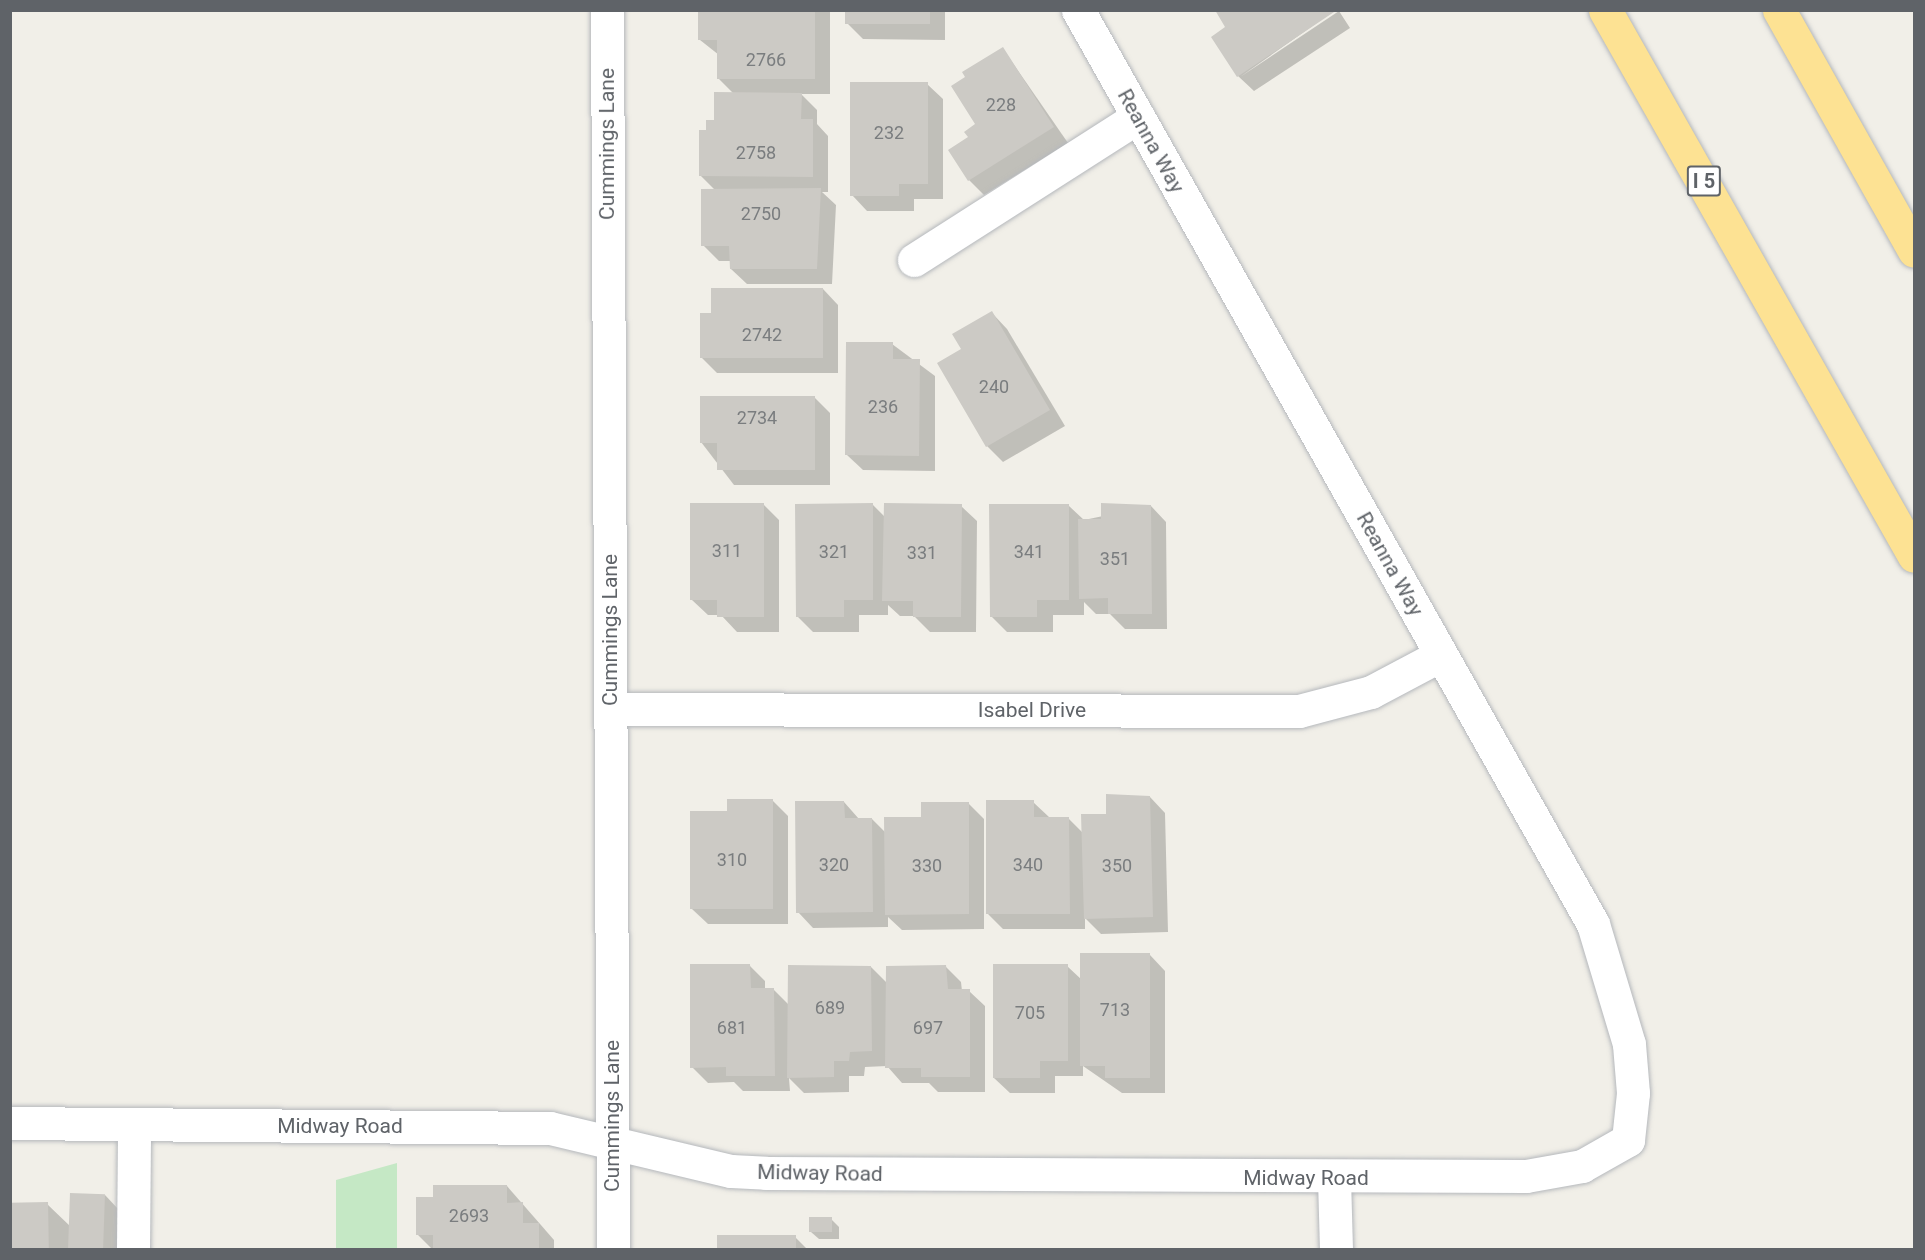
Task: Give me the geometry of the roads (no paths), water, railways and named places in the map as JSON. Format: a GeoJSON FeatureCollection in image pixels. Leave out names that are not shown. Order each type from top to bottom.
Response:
{"type":"FeatureCollection","features":[{"type":"Feature","properties":{"kind":"highway","name":"I 5"},"geometry":{"type":"LineString","coordinates":[[1605,10],[1914,556]]}},
{"type":"Feature","properties":{"kind":"highway"},"geometry":{"type":"LineString","coordinates":[[1779,10],[1914,251]]}},
{"type":"Feature","properties":{"kind":"street","name":"Cummings Lane"},"geometry":{"type":"LineString","coordinates":[[607,10],[613,1250]]}},
{"type":"Feature","properties":{"kind":"street","name":"Reanna Way"},"geometry":{"type":"LineString","coordinates":[[1078,10],[1593,924],[1609,964],[1629,1044],[1633,1093],[1628,1140]]}},
{"type":"Feature","properties":{"kind":"street"},"geometry":{"type":"LineString","coordinates":[[914,260],[1138,117]]}},
{"type":"Feature","properties":{"kind":"street","name":"Isabel Drive"},"geometry":{"type":"LineString","coordinates":[[610,710],[1299,711],[1371,692],[1441,655]]}},
{"type":"Feature","properties":{"kind":"street","name":"Midway Road"},"geometry":{"type":"LineString","coordinates":[[10,1123],[550,1128],[754,1173],[1334,1178],[1555,1173],[1607,1155],[1628,1140]]}},
{"type":"Feature","properties":{"kind":"street"},"geometry":{"type":"LineString","coordinates":[[133,1250],[134,1125]]}},
{"type":"Feature","properties":{"kind":"street"},"geometry":{"type":"LineString","coordinates":[[1334,1178],[1336,1250]]}}]}
